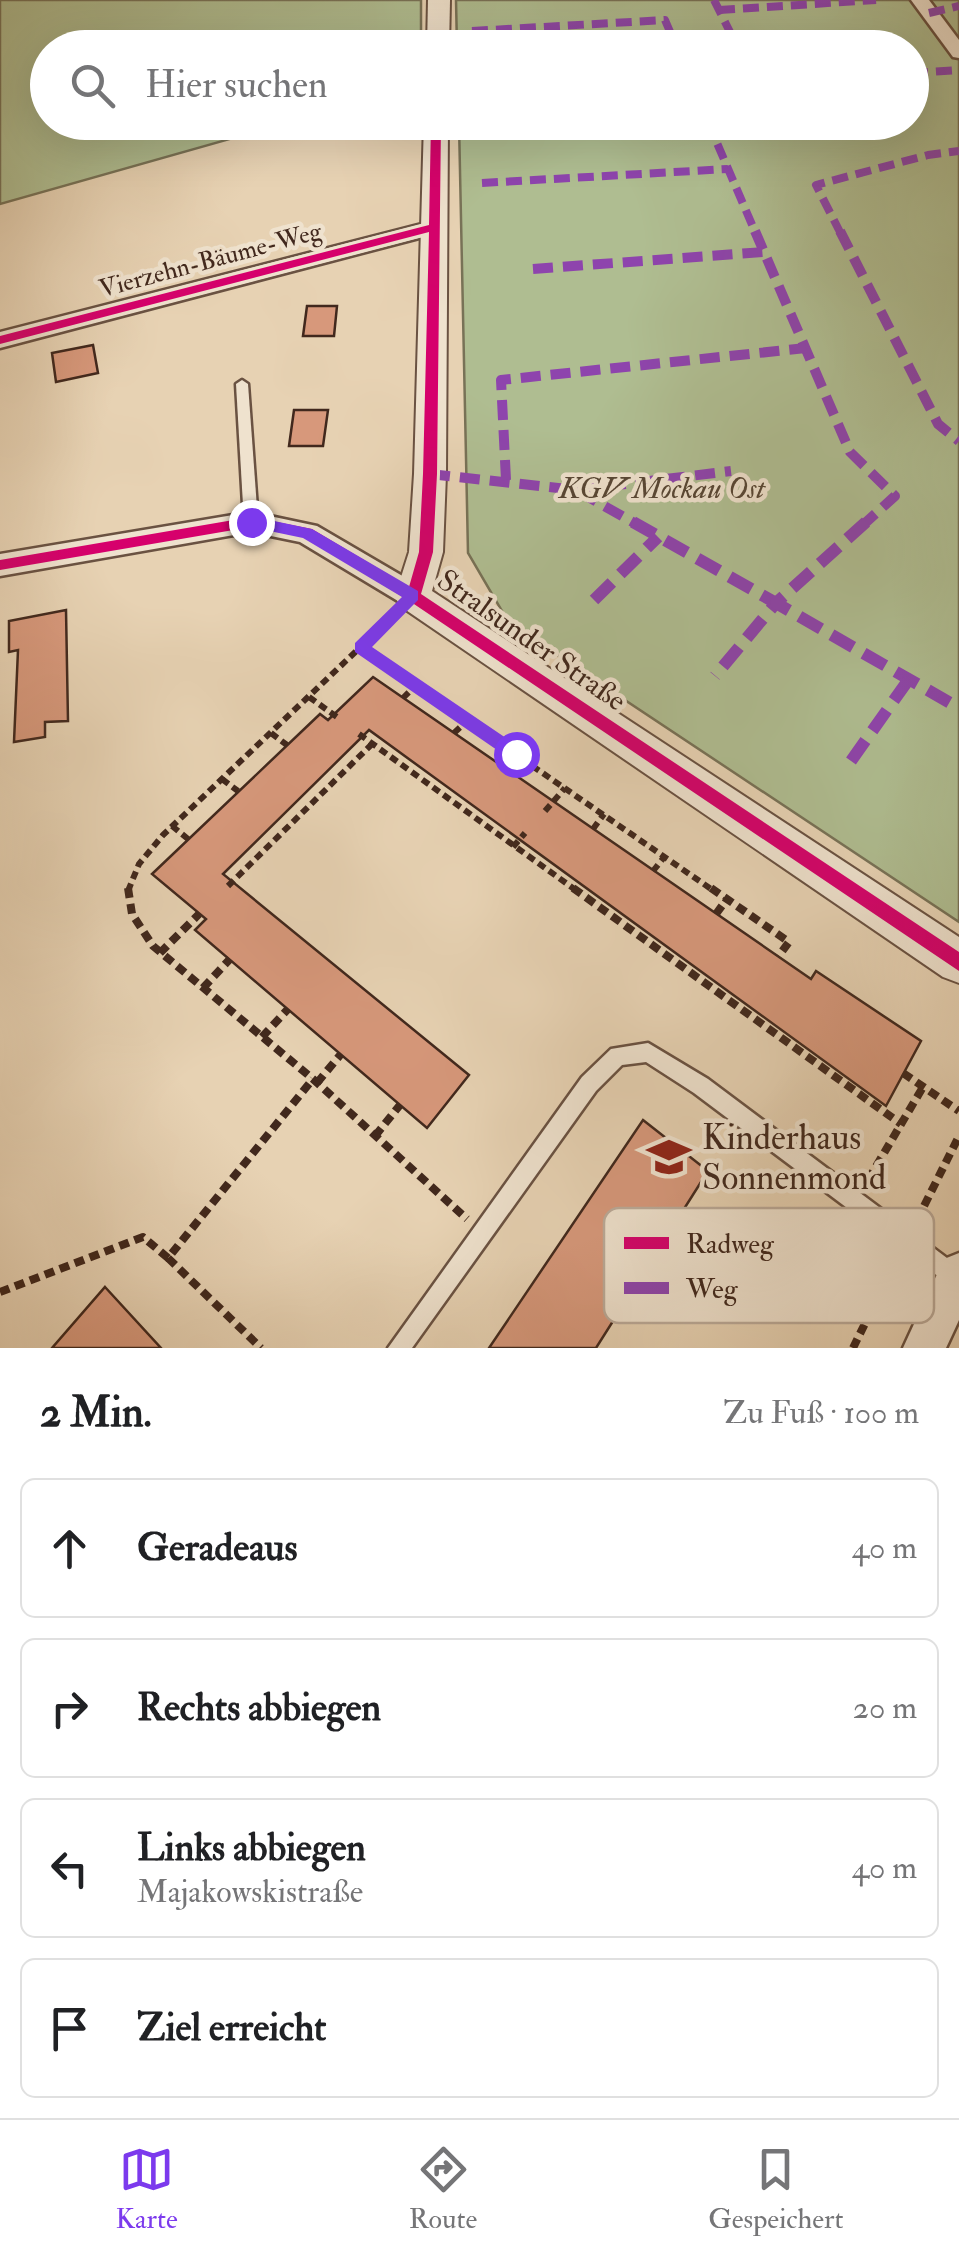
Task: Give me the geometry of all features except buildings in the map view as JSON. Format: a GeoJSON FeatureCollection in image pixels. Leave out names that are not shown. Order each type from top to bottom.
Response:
{"type":"FeatureCollection","features":[{"type":"Feature","properties":{"kind":"street"},"geometry":{"type":"LineString","coordinates":[[438,30],[439,0]]}},
{"type":"Feature","properties":{"kind":"street"},"geometry":{"type":"LineString","coordinates":[[920,0],[959,53]]}},
{"type":"Feature","properties":{"kind":"street","name":"Stralsunder Straße"},"geometry":{"type":"LineString","coordinates":[[436,140],[428,513],[426,552],[413,596],[959,962]]}},
{"type":"Feature","properties":{"kind":"street","name":"Vierzehn-Bäume-Weg"},"geometry":{"type":"LineString","coordinates":[[0,340],[434,227]]}},
{"type":"Feature","properties":{"kind":"street"},"geometry":{"type":"LineString","coordinates":[[0,565],[251,522],[307,533],[413,596]]}},
{"type":"Feature","properties":{"kind":"street"},"geometry":{"type":"LineString","coordinates":[[924,1348],[958,1276]]}},
{"type":"Feature","properties":{"kind":"lane"},"geometry":{"type":"LineString","coordinates":[[242,384],[251,522]]}},
{"type":"Feature","properties":{"kind":"lane"},"geometry":{"type":"LineString","coordinates":[[399,1348],[589,1084],[618,1056],[648,1052],[701,1086],[864,1208]]}},
{"type":"Feature","properties":{"kind":"lane"},"geometry":{"type":"LineString","coordinates":[[934,1259],[958,1276]]}},
{"type":"Feature","properties":{"kind":"path"},"geometry":{"type":"LineString","coordinates":[[413,596],[172,826],[136,864],[126,896],[135,924],[160,952],[315,1081],[481,1231]]}},
{"type":"Feature","properties":{"kind":"path"},"geometry":{"type":"LineString","coordinates":[[360,648],[789,942],[778,957]]}},
{"type":"Feature","properties":{"kind":"path"},"geometry":{"type":"LineString","coordinates":[[403,698],[416,685]]}},
{"type":"Feature","properties":{"kind":"path"},"geometry":{"type":"LineString","coordinates":[[309,697],[337,717]]}},
{"type":"Feature","properties":{"kind":"path"},"geometry":{"type":"LineString","coordinates":[[454,733],[467,720]]}},
{"type":"Feature","properties":{"kind":"path"},"geometry":{"type":"LineString","coordinates":[[271,733],[287,745]]}},
{"type":"Feature","properties":{"kind":"path"},"geometry":{"type":"LineString","coordinates":[[359,734],[902,1124]]}},
{"type":"Feature","properties":{"kind":"path"},"geometry":{"type":"LineString","coordinates":[[228,886],[372,744]]}},
{"type":"Feature","properties":{"kind":"path"},"geometry":{"type":"LineString","coordinates":[[504,767],[516,754]]}},
{"type":"Feature","properties":{"kind":"path"},"geometry":{"type":"LineString","coordinates":[[222,779],[238,791]]}},
{"type":"Feature","properties":{"kind":"path"},"geometry":{"type":"LineString","coordinates":[[545,810],[565,788]]}},
{"type":"Feature","properties":{"kind":"path"},"geometry":{"type":"LineString","coordinates":[[593,828],[604,814]]}},
{"type":"Feature","properties":{"kind":"path"},"geometry":{"type":"LineString","coordinates":[[172,826],[188,839]]}},
{"type":"Feature","properties":{"kind":"path"},"geometry":{"type":"LineString","coordinates":[[514,846],[525,833]]}},
{"type":"Feature","properties":{"kind":"path"},"geometry":{"type":"LineString","coordinates":[[653,870],[664,856]]}},
{"type":"Feature","properties":{"kind":"path"},"geometry":{"type":"LineString","coordinates":[[716,914],[727,899]]}},
{"type":"Feature","properties":{"kind":"path"},"geometry":{"type":"LineString","coordinates":[[160,952],[199,914]]}},
{"type":"Feature","properties":{"kind":"path"},"geometry":{"type":"LineString","coordinates":[[202,988],[230,959]]}},
{"type":"Feature","properties":{"kind":"path"},"geometry":{"type":"LineString","coordinates":[[262,1037],[288,1009]]}},
{"type":"Feature","properties":{"kind":"path"},"geometry":{"type":"LineString","coordinates":[[168,1258],[341,1054]]}},
{"type":"Feature","properties":{"kind":"path"},"geometry":{"type":"LineString","coordinates":[[904,1073],[959,1111]]}},
{"type":"Feature","properties":{"kind":"path"},"geometry":{"type":"LineString","coordinates":[[856,1202],[924,1086]]}},
{"type":"Feature","properties":{"kind":"path"},"geometry":{"type":"LineString","coordinates":[[375,1136],[400,1104]]}},
{"type":"Feature","properties":{"kind":"path"},"geometry":{"type":"LineString","coordinates":[[0,1292],[142,1237],[261,1348]]}},
{"type":"Feature","properties":{"kind":"green space"},"geometry":{"type":"Polygon","coordinates":[[[0,0],[421,0],[421,30],[30,30],[30,140],[226,140],[0,204],[0,0]]]}},
{"type":"Feature","properties":{"kind":"green space","name":"KGV Mockau Ost"},"geometry":{"type":"Polygon","coordinates":[[[456,0],[959,0],[959,922],[509,623],[468,553],[459,140],[929,140],[929,30],[457,30],[456,0]]]}},
{"type":"Feature","properties":{"kind":"marked path"},"geometry":{"type":"LineString","coordinates":[[714,0],[729,30]]}},
{"type":"Feature","properties":{"kind":"marked path"},"geometry":{"type":"LineString","coordinates":[[719,10],[876,0]]}},
{"type":"Feature","properties":{"kind":"marked path"},"geometry":{"type":"LineString","coordinates":[[929,13],[959,6]]}},
{"type":"Feature","properties":{"kind":"marked path"},"geometry":{"type":"LineString","coordinates":[[490,30],[665,20],[669,30]]}},
{"type":"Feature","properties":{"kind":"marked path"},"geometry":{"type":"LineString","coordinates":[[929,72],[959,70]]}},
{"type":"Feature","properties":{"kind":"marked path"},"geometry":{"type":"LineString","coordinates":[[716,140],[850,452],[895,496],[776,603],[959,708]]}},
{"type":"Feature","properties":{"kind":"marked path"},"geometry":{"type":"LineString","coordinates":[[959,151],[928,155],[816,185],[938,424],[959,441]]}},
{"type":"Feature","properties":{"kind":"marked path"},"geometry":{"type":"LineString","coordinates":[[482,183],[728,169]]}},
{"type":"Feature","properties":{"kind":"marked path"},"geometry":{"type":"LineString","coordinates":[[533,269],[764,252]]}},
{"type":"Feature","properties":{"kind":"marked path"},"geometry":{"type":"LineString","coordinates":[[506,480],[501,380],[806,348]]}},
{"type":"Feature","properties":{"kind":"marked path"},"geometry":{"type":"LineString","coordinates":[[576,490],[731,471]]}},
{"type":"Feature","properties":{"kind":"marked path"},"geometry":{"type":"LineString","coordinates":[[430,474],[576,490],[776,603],[715,676]]}},
{"type":"Feature","properties":{"kind":"marked path"},"geometry":{"type":"LineString","coordinates":[[594,600],[658,537]]}},
{"type":"Feature","properties":{"kind":"marked path"},"geometry":{"type":"LineString","coordinates":[[851,761],[909,679]]}},
{"type":"Feature","properties":{"kind":"cycle path"},"geometry":{"type":"LineString","coordinates":[[413,596],[426,552],[430,474],[436,140]]}},
{"type":"Feature","properties":{"kind":"cycle path"},"geometry":{"type":"LineString","coordinates":[[0,340],[434,227]]}},
{"type":"Feature","properties":{"kind":"cycle path"},"geometry":{"type":"LineString","coordinates":[[0,565],[251,522],[307,533],[413,596],[959,962]]}},
{"type":"Feature","properties":{"kind":"place","name":"Kinderhaus Sonnenmond"},"geometry":{"type":"Point","coordinates":[669,1157]}},
{"type":"Feature","properties":{"kind":"route"},"geometry":{"type":"LineString","coordinates":[[251,522],[307,533],[413,596],[360,648],[516,754]]}}]}
